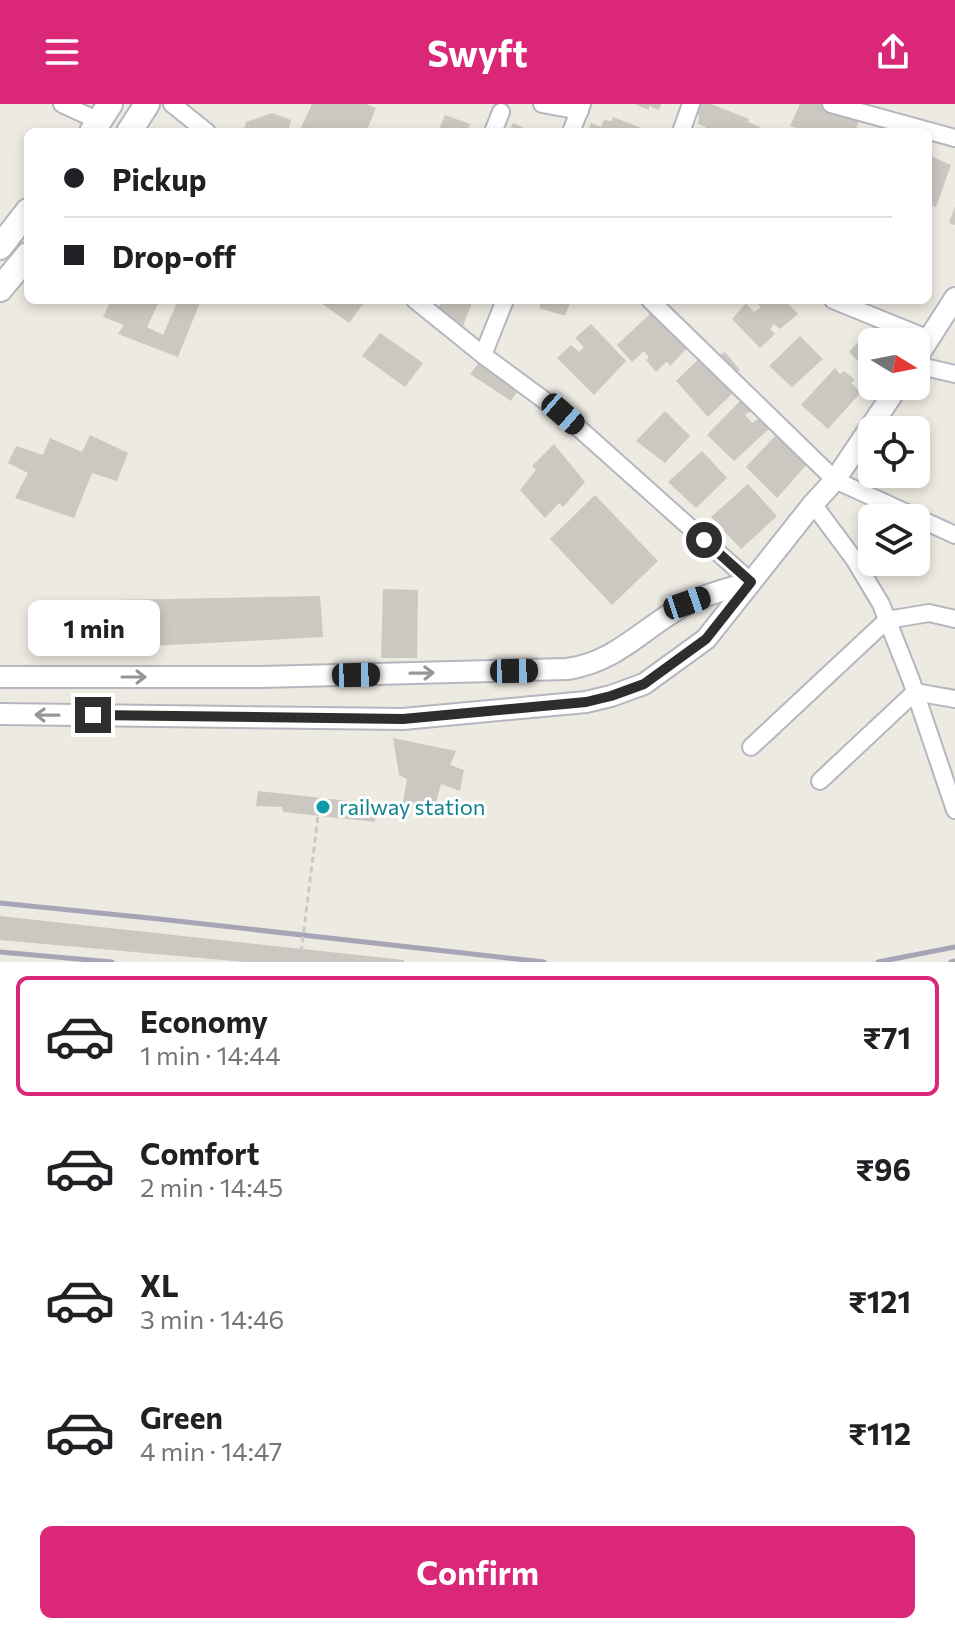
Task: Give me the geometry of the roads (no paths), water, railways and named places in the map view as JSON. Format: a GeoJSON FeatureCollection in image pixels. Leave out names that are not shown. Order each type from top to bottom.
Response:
{"type":"FeatureCollection","features":[{"type":"Feature","properties":{"kind":"main road"},"geometry":{"type":"LineString","coordinates":[[132,128],[147,104]]}},
{"type":"Feature","properties":{"kind":"main road"},"geometry":{"type":"LineString","coordinates":[[0,247],[24,216]]}},
{"type":"Feature","properties":{"kind":"main road"},"geometry":{"type":"LineString","coordinates":[[0,289],[24,260]]}},
{"type":"Feature","properties":{"kind":"street"},"geometry":{"type":"LineString","coordinates":[[62,104],[100,119]]}},
{"type":"Feature","properties":{"kind":"street"},"geometry":{"type":"LineString","coordinates":[[172,104],[202,128]]}},
{"type":"Feature","properties":{"kind":"street"},"geometry":{"type":"LineString","coordinates":[[542,104],[581,107],[573,128]]}},
{"type":"Feature","properties":{"kind":"street"},"geometry":{"type":"LineString","coordinates":[[682,128],[691,104]]}},
{"type":"Feature","properties":{"kind":"street"},"geometry":{"type":"LineString","coordinates":[[831,104],[919,128]]}},
{"type":"Feature","properties":{"kind":"street"},"geometry":{"type":"LineString","coordinates":[[495,128],[501,112]]}},
{"type":"Feature","properties":{"kind":"street"},"geometry":{"type":"LineString","coordinates":[[932,132],[955,138]]}},
{"type":"Feature","properties":{"kind":"street"},"geometry":{"type":"LineString","coordinates":[[930,337],[955,298]]}},
{"type":"Feature","properties":{"kind":"street"},"geometry":{"type":"LineString","coordinates":[[425,304],[483,355],[563,414],[751,582]]}},
{"type":"Feature","properties":{"kind":"street"},"geometry":{"type":"LineString","coordinates":[[483,355],[503,304]]}},
{"type":"Feature","properties":{"kind":"street"},"geometry":{"type":"LineString","coordinates":[[654,304],[835,480],[955,535]]}},
{"type":"Feature","properties":{"kind":"street"},"geometry":{"type":"LineString","coordinates":[[843,304],[902,328]]}},
{"type":"Feature","properties":{"kind":"street"},"geometry":{"type":"LineString","coordinates":[[930,366],[955,374]]}},
{"type":"Feature","properties":{"kind":"street"},"geometry":{"type":"LineString","coordinates":[[0,714],[403,719],[586,702],[611,696],[644,684],[706,639],[835,480],[889,400]]}},
{"type":"Feature","properties":{"kind":"street"},"geometry":{"type":"LineString","coordinates":[[813,504],[854,559],[881,604],[955,810]]}},
{"type":"Feature","properties":{"kind":"street"},"geometry":{"type":"LineString","coordinates":[[0,677],[261,677],[586,667],[603,660],[687,603],[751,582]]}},
{"type":"Feature","properties":{"kind":"street"},"geometry":{"type":"LineString","coordinates":[[751,747],[887,620],[929,613],[955,619]]}},
{"type":"Feature","properties":{"kind":"street"},"geometry":{"type":"LineString","coordinates":[[915,692],[955,699]]}},
{"type":"Feature","properties":{"kind":"street"},"geometry":{"type":"LineString","coordinates":[[820,781],[915,692]]}},
{"type":"Feature","properties":{"kind":"railway"},"geometry":{"type":"LineString","coordinates":[[0,903],[544,962]]}},
{"type":"Feature","properties":{"kind":"railway"},"geometry":{"type":"LineString","coordinates":[[878,962],[955,947]]}},
{"type":"Feature","properties":{"kind":"railway"},"geometry":{"type":"LineString","coordinates":[[0,952],[112,962]]}},
{"type":"Feature","properties":{"kind":"railway"},"geometry":{"type":"LineString","coordinates":[[951,962],[955,961]]}},
{"type":"Feature","properties":{"kind":"place","name":"railway station"},"geometry":{"type":"Point","coordinates":[323,807]}}]}
